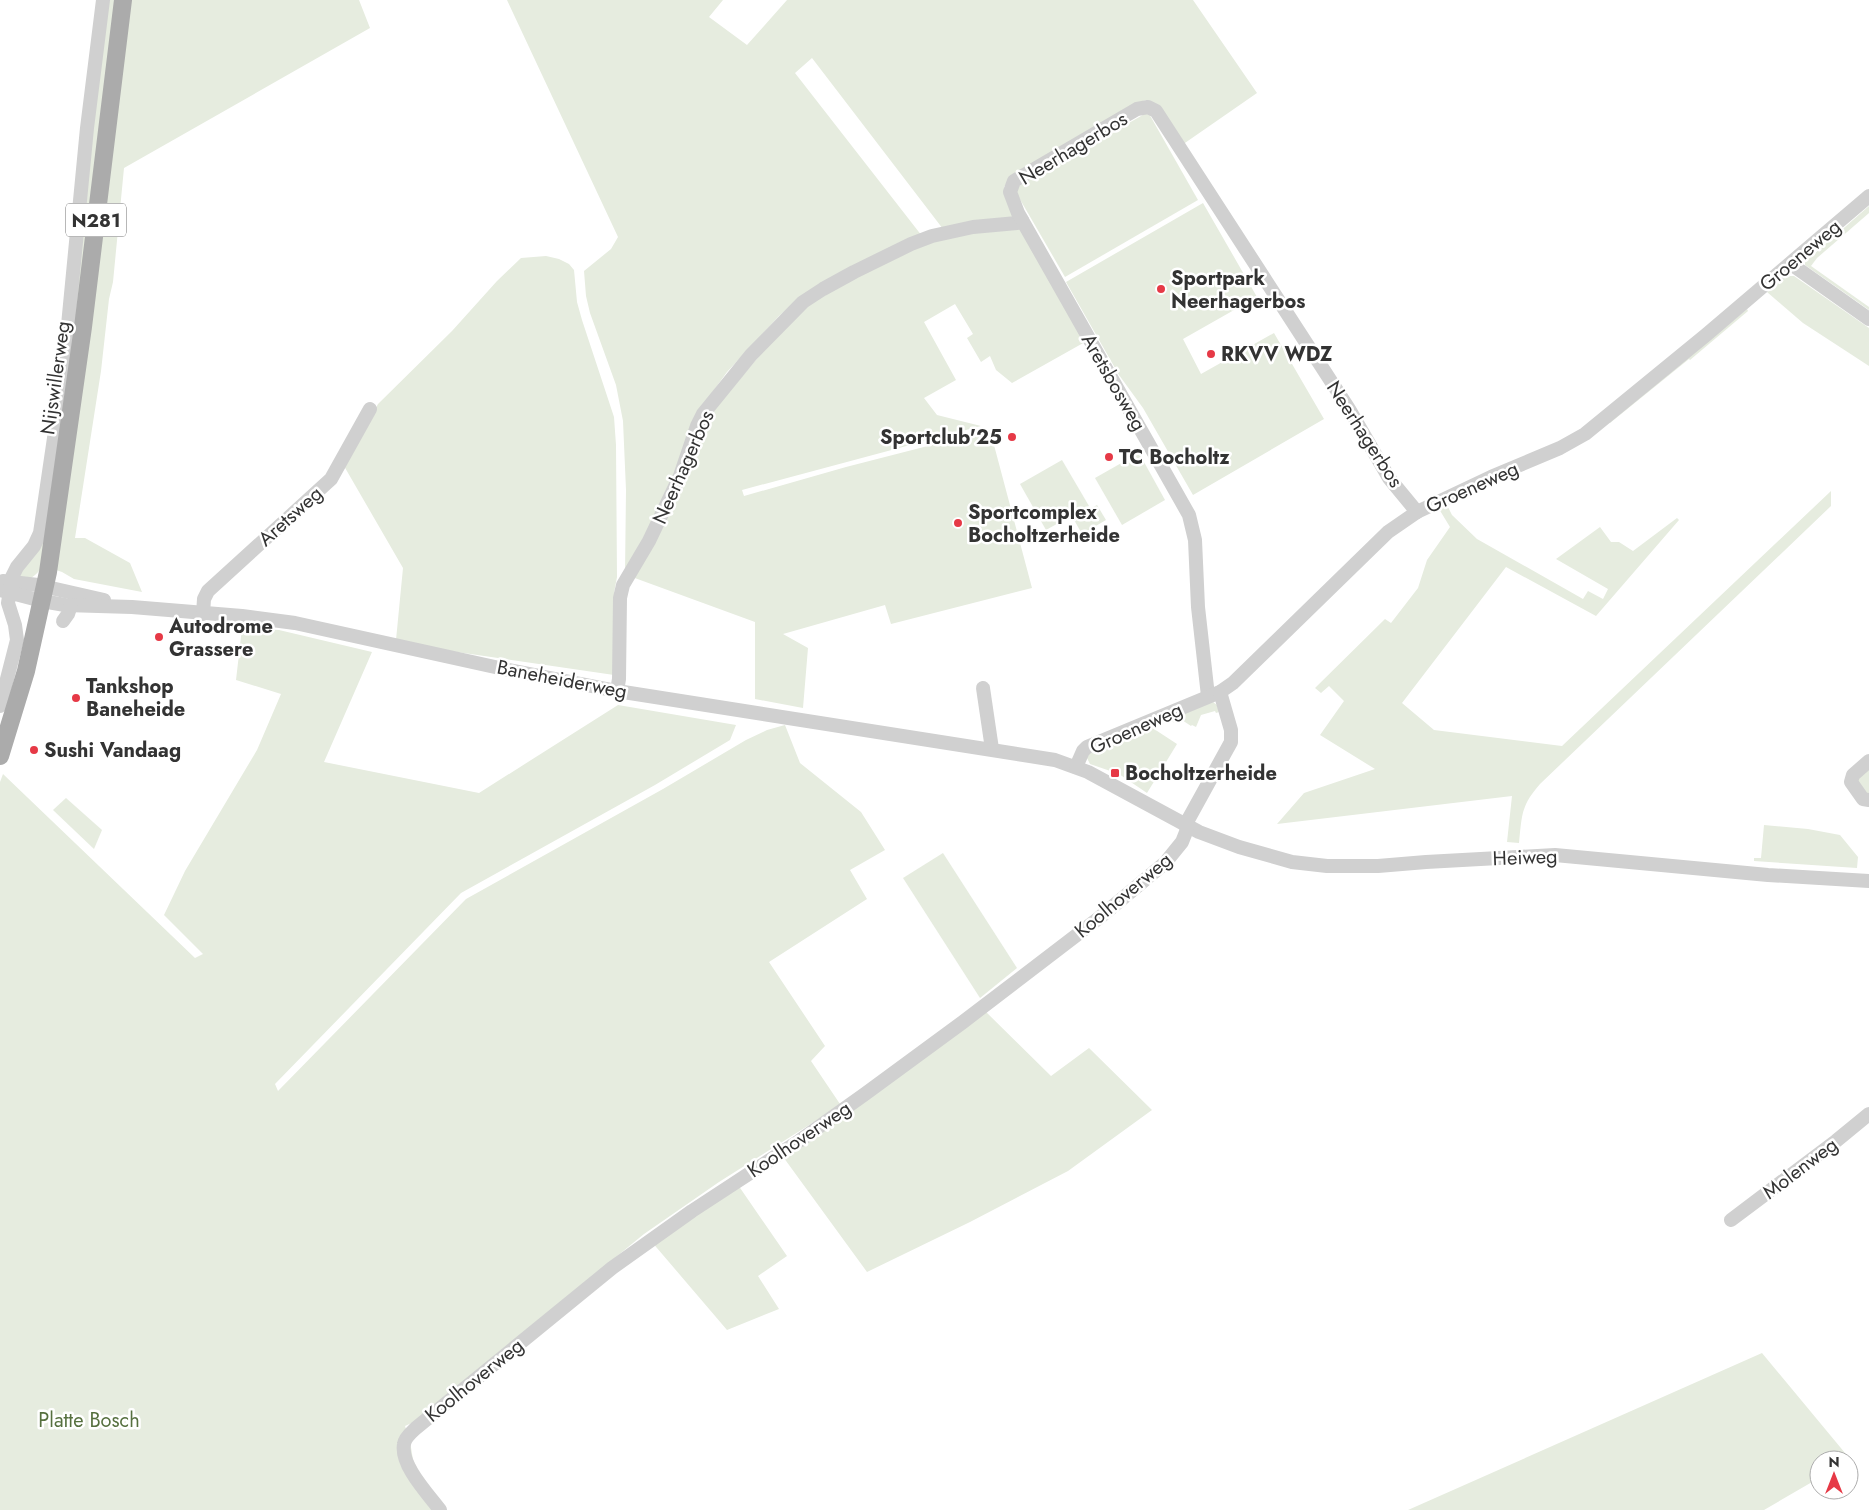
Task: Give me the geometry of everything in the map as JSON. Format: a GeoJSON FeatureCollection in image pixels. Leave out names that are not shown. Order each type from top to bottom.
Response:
{"type":"FeatureCollection","features":[{"type":"Feature","properties":{"kind":"main road","name":"Nijswillerweg"},"geometry":{"type":"LineString","coordinates":[[0,756],[26,671],[43,594],[68,439],[82,336],[123,0]]}},
{"type":"Feature","properties":{"kind":"street","name":"Nijswillerweg"},"geometry":{"type":"LineString","coordinates":[[5,586],[14,570],[34,546],[40,533],[42,522],[63,377],[87,128],[103,0]]}},
{"type":"Feature","properties":{"kind":"street","name":"Neerhagerbos"},"geometry":{"type":"LineString","coordinates":[[618,691],[621,591],[649,542],[680,476],[703,414],[752,355],[803,302],[823,288],[904,247],[932,236],[973,227],[1017,223],[1022,220],[1010,195],[1010,189],[1014,181],[1140,108],[1152,109],[1159,114],[1349,409],[1389,478],[1417,512]]}},
{"type":"Feature","properties":{"kind":"street","name":"Groeneweg"},"geometry":{"type":"LineString","coordinates":[[1076,768],[1082,753],[1087,747],[1214,694],[1233,683],[1388,532],[1417,512],[1491,477],[1560,448],[1585,434],[1791,264],[1869,196]]}},
{"type":"Feature","properties":{"kind":"street","name":"Aretsbosweg"},"geometry":{"type":"LineString","coordinates":[[1022,220],[1190,515],[1195,540],[1198,607],[1214,694]]}},
{"type":"Feature","properties":{"kind":"street"},"geometry":{"type":"LineString","coordinates":[[1791,264],[1869,319]]}},
{"type":"Feature","properties":{"kind":"street","name":"Aretsweg"},"geometry":{"type":"LineString","coordinates":[[203,614],[204,599],[208,590],[331,479],[370,409]]}},
{"type":"Feature","properties":{"kind":"street"},"geometry":{"type":"LineString","coordinates":[[0,706],[17,640],[15,625],[8,607],[5,586],[43,594]]}},
{"type":"Feature","properties":{"kind":"street","name":"Baneheiderweg"},"geometry":{"type":"LineString","coordinates":[[43,594],[71,605],[242,616],[294,623],[504,669],[618,691],[1055,760],[1076,768],[1187,826]]}},
{"type":"Feature","properties":{"kind":"street","name":"Baneheiderweg"},"geometry":{"type":"LineString","coordinates":[[43,594],[132,608]]}},
{"type":"Feature","properties":{"kind":"street"},"geometry":{"type":"LineString","coordinates":[[63,621],[71,605]]}},
{"type":"Feature","properties":{"kind":"street"},"geometry":{"type":"LineString","coordinates":[[982,688],[992,749]]}},
{"type":"Feature","properties":{"kind":"street","name":"Koolhoverweg"},"geometry":{"type":"LineString","coordinates":[[440,1510],[407,1462],[404,1445],[408,1435],[612,1268],[658,1234],[799,1141],[866,1094],[963,1022],[1153,875],[1175,852],[1182,842],[1188,820],[1231,742],[1231,730],[1214,694]]}},
{"type":"Feature","properties":{"kind":"street"},"geometry":{"type":"LineString","coordinates":[[1869,760],[1852,775],[1851,782],[1863,799],[1869,800]]}},
{"type":"Feature","properties":{"kind":"street","name":"Heiweg"},"geometry":{"type":"LineString","coordinates":[[1187,826],[1222,841],[1256,852],[1292,862],[1327,866],[1378,866],[1555,855],[1768,875],[1869,881]]}},
{"type":"Feature","properties":{"kind":"street","name":"Molenweg"},"geometry":{"type":"LineString","coordinates":[[1731,1220],[1842,1137],[1869,1114]]}},
{"type":"Feature","properties":{"kind":"green space"},"geometry":{"type":"Polygon","coordinates":[[[105,0],[116,0],[87,239],[42,567],[28,579],[21,579],[18,573],[40,545],[105,0]]]}},
{"type":"Feature","properties":{"kind":"green space"},"geometry":{"type":"Polygon","coordinates":[[[129,0],[359,0],[370,28],[124,168],[113,282],[75,538],[85,538],[130,563],[142,592],[74,579],[56,570],[129,0]]]}},
{"type":"Feature","properties":{"kind":"green space"},"geometry":{"type":"Polygon","coordinates":[[[507,0],[723,0],[709,17],[747,45],[787,0],[1193,0],[1257,93],[1182,145],[1153,103],[1147,100],[1143,101],[1010,179],[1004,187],[1014,217],[943,229],[812,58],[795,73],[922,236],[796,301],[779,316],[727,372],[698,412],[676,478],[625,573],[626,490],[623,421],[616,385],[590,313],[586,296],[584,271],[611,249],[618,237],[507,0]]]}},
{"type":"Feature","properties":{"kind":"green space"},"geometry":{"type":"Polygon","coordinates":[[[1148,112],[1198,200],[1065,277],[1014,189],[1148,112]]]}},
{"type":"Feature","properties":{"kind":"green space"},"geometry":{"type":"Polygon","coordinates":[[[1203,203],[1257,297],[1183,339],[1201,374],[1274,333],[1324,419],[1193,495],[1143,408],[1119,375],[1066,282],[1203,203]]]}},
{"type":"Feature","properties":{"kind":"green space"},"geometry":{"type":"Polygon","coordinates":[[[1869,206],[1869,213],[1817,258],[1811,266],[1869,307],[1869,310],[1805,265],[1805,262],[1869,206]]]}},
{"type":"Feature","properties":{"kind":"green space"},"geometry":{"type":"Polygon","coordinates":[[[1016,225],[1024,230],[1085,342],[1012,383],[996,370],[990,356],[981,362],[967,338],[973,334],[955,304],[924,322],[956,380],[924,398],[937,415],[981,426],[742,490],[744,496],[846,467],[990,430],[1032,588],[891,624],[885,605],[783,634],[808,648],[803,708],[755,699],[755,622],[632,577],[699,427],[801,307],[924,242],[1016,225]]]}},
{"type":"Feature","properties":{"kind":"green space"},"geometry":{"type":"Polygon","coordinates":[[[546,256],[569,264],[574,270],[577,302],[614,417],[617,577],[614,593],[614,675],[450,651],[396,640],[403,568],[344,466],[378,404],[452,331],[497,281],[521,258],[546,256]]]}},
{"type":"Feature","properties":{"kind":"green space"},"geometry":{"type":"Polygon","coordinates":[[[1786,276],[1794,276],[1869,328],[1869,366],[1803,323],[1767,292],[1786,276]]]}},
{"type":"Feature","properties":{"kind":"green space"},"geometry":{"type":"Polygon","coordinates":[[[1747,309],[1748,311],[1690,360],[1610,423],[1610,422],[1747,309]]]}},
{"type":"Feature","properties":{"kind":"green space"},"geometry":{"type":"Polygon","coordinates":[[[1139,453],[1165,500],[1122,525],[1095,478],[1139,453]]]}},
{"type":"Feature","properties":{"kind":"green space"},"geometry":{"type":"Polygon","coordinates":[[[1062,460],[1089,506],[1046,530],[1020,484],[1062,460]]]}},
{"type":"Feature","properties":{"kind":"green space"},"geometry":{"type":"Polygon","coordinates":[[[1831,491],[1831,506],[1540,784],[1526,805],[1519,843],[1507,842],[1512,796],[1277,824],[1304,793],[1375,769],[1320,735],[1344,701],[1329,686],[1321,693],[1315,688],[1385,619],[1391,623],[1418,588],[1427,560],[1450,527],[1439,509],[1447,505],[1452,515],[1477,539],[1583,599],[1588,591],[1603,599],[1608,589],[1556,559],[1600,527],[1611,542],[1619,542],[1633,551],[1677,518],[1679,520],[1596,616],[1506,567],[1402,703],[1434,730],[1562,746],[1831,491]]]}},
{"type":"Feature","properties":{"kind":"green space"},"geometry":{"type":"Polygon","coordinates":[[[1097,505],[1106,520],[1082,534],[1073,518],[1097,505]]]}},
{"type":"Feature","properties":{"kind":"green space","name":"Platte Bosch"},"geometry":{"type":"Polygon","coordinates":[[[242,628],[279,630],[372,652],[324,762],[479,793],[618,705],[736,725],[730,740],[655,785],[461,893],[275,1084],[278,1091],[466,899],[663,789],[746,740],[767,730],[785,725],[800,763],[861,812],[885,850],[850,870],[867,899],[769,962],[825,1046],[811,1061],[840,1104],[719,1182],[644,1234],[416,1421],[405,1426],[413,1460],[437,1510],[0,1510],[0,782],[3,774],[195,958],[203,954],[164,915],[185,871],[257,750],[281,694],[236,680],[242,628]]]}},
{"type":"Feature","properties":{"kind":"green space"},"geometry":{"type":"Polygon","coordinates":[[[1213,702],[1217,705],[1219,712],[1216,713],[1215,711],[1201,715],[1196,727],[1179,718],[1176,723],[1166,720],[1213,702]]]}},
{"type":"Feature","properties":{"kind":"green space"},"geometry":{"type":"Polygon","coordinates":[[[1151,727],[1177,744],[1147,793],[1119,774],[1090,764],[1087,758],[1088,752],[1098,748],[1100,753],[1106,750],[1106,746],[1151,727]]]}},
{"type":"Feature","properties":{"kind":"green space"},"geometry":{"type":"Polygon","coordinates":[[[1869,765],[1869,795],[1866,795],[1856,778],[1869,765]]]}},
{"type":"Feature","properties":{"kind":"green space"},"geometry":{"type":"Polygon","coordinates":[[[66,798],[102,830],[94,849],[53,810],[66,798]]]}},
{"type":"Feature","properties":{"kind":"green space"},"geometry":{"type":"Polygon","coordinates":[[[1764,825],[1808,829],[1840,835],[1858,857],[1857,868],[1754,861],[1754,858],[1761,858],[1764,825]]]}},
{"type":"Feature","properties":{"kind":"green space"},"geometry":{"type":"Polygon","coordinates":[[[943,853],[1017,968],[980,998],[903,878],[943,853]]]}},
{"type":"Feature","properties":{"kind":"green space"},"geometry":{"type":"Polygon","coordinates":[[[983,1009],[1051,1076],[1089,1048],[1152,1110],[1068,1171],[970,1222],[867,1272],[781,1154],[983,1009]]]}},
{"type":"Feature","properties":{"kind":"green space"},"geometry":{"type":"Polygon","coordinates":[[[736,1182],[787,1256],[758,1276],[779,1309],[727,1330],[651,1241],[736,1182]]]}},
{"type":"Feature","properties":{"kind":"green space"},"geometry":{"type":"Polygon","coordinates":[[[1762,1353],[1843,1450],[1809,1450],[1809,1484],[1764,1510],[1408,1510],[1762,1353]]]}},
{"type":"Feature","properties":{"kind":"place","name":"Sportpark Neerhagerbos"},"geometry":{"type":"Point","coordinates":[1161,289]}},
{"type":"Feature","properties":{"kind":"place","name":"RKVV WDZ"},"geometry":{"type":"Point","coordinates":[1211,354]}},
{"type":"Feature","properties":{"kind":"place","name":"Sportclub'25"},"geometry":{"type":"Point","coordinates":[1012,437]}},
{"type":"Feature","properties":{"kind":"place","name":"TC Bocholtz"},"geometry":{"type":"Point","coordinates":[1109,457]}},
{"type":"Feature","properties":{"kind":"place","name":"Sportcomplex Bocholtzerheide"},"geometry":{"type":"Point","coordinates":[958,523]}},
{"type":"Feature","properties":{"kind":"place","name":"Autodrome Grassere"},"geometry":{"type":"Point","coordinates":[159,637]}},
{"type":"Feature","properties":{"kind":"place","name":"Tankshop Baneheide"},"geometry":{"type":"Point","coordinates":[76,698]}},
{"type":"Feature","properties":{"kind":"place","name":"Sushi Vandaag"},"geometry":{"type":"Point","coordinates":[34,750]}},
{"type":"Feature","properties":{"kind":"place","name":"Bocholtzerheide"},"geometry":{"type":"Point","coordinates":[1115,773]}}]}
